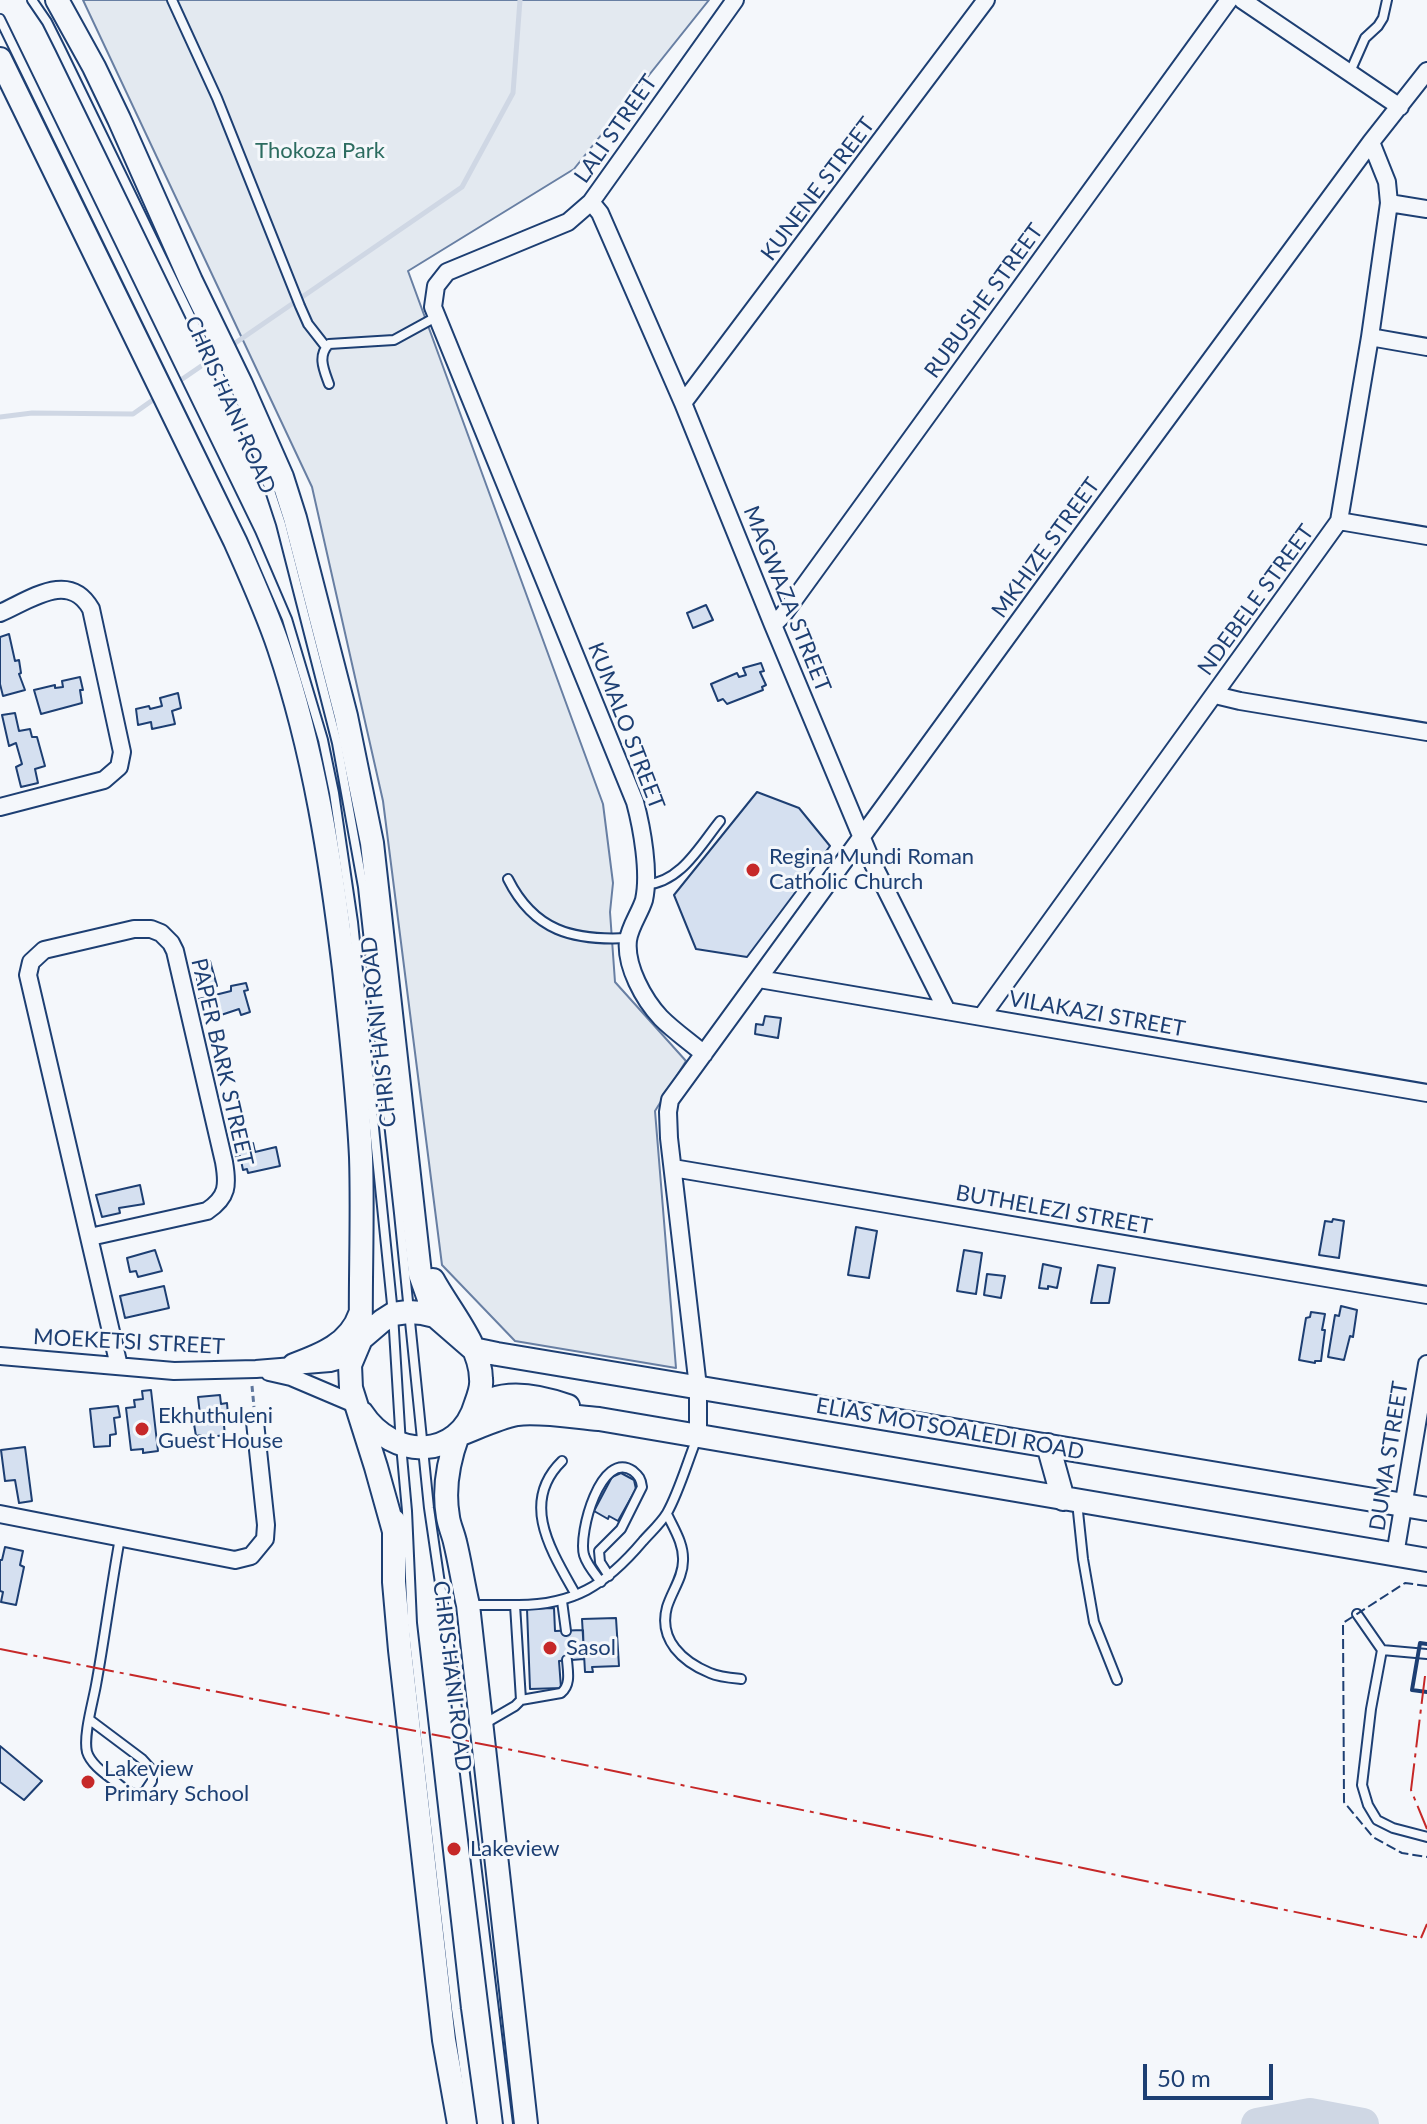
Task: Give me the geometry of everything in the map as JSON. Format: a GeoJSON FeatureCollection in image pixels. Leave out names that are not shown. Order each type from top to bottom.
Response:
{"type":"FeatureCollection","features":[{"type":"Feature","properties":{"kind":"main road","name":"CHRIS HANI ROAD"},"geometry":{"type":"LineString","coordinates":[[57,0],[113,106],[184,284],[236,393],[282,477],[295,518],[354,755],[372,843],[420,1274],[435,1316]]}},
{"type":"Feature","properties":{"kind":"main road","name":"CHRIS HANI ROAD"},"geometry":{"type":"LineString","coordinates":[[2,70],[134,316],[190,429],[264,606],[301,726],[330,865],[359,1111],[361,1311],[356,1348]]}},
{"type":"Feature","properties":{"kind":"main road"},"geometry":{"type":"LineString","coordinates":[[415,1235],[433,1280],[479,1365],[482,1381],[474,1410],[458,1435]]}},
{"type":"Feature","properties":{"kind":"main road"},"geometry":{"type":"LineString","coordinates":[[294,1365],[340,1343],[351,1332],[361,1311]]}},
{"type":"Feature","properties":{"kind":"main road"},"geometry":{"type":"LineString","coordinates":[[395,1535],[349,1375],[356,1348],[382,1321],[400,1313],[435,1316],[473,1349]]}},
{"type":"Feature","properties":{"kind":"main road","name":"ELIAS MOTSOALEDI ROAD"},"geometry":{"type":"LineString","coordinates":[[473,1349],[1427,1509]]}},
{"type":"Feature","properties":{"kind":"main road"},"geometry":{"type":"LineString","coordinates":[[474,1410],[489,1400],[534,1397],[599,1419]]}},
{"type":"Feature","properties":{"kind":"main road"},"geometry":{"type":"LineString","coordinates":[[357,1405],[379,1432],[412,1446],[431,1447],[518,1414],[599,1419],[1427,1560]]}},
{"type":"Feature","properties":{"kind":"main road","name":"CHRIS HANI ROAD"},"geometry":{"type":"LineString","coordinates":[[379,1432],[394,1512],[394,1582],[406,1706],[444,2040],[459,2124]]}},
{"type":"Feature","properties":{"kind":"main road","name":"CHRIS HANI ROAD"},"geometry":{"type":"LineString","coordinates":[[458,1435],[450,1456],[446,1502],[468,1605],[526,2124]]}},
{"type":"Feature","properties":{"kind":"main road"},"geometry":{"type":"LineString","coordinates":[[1048,1445],[1070,1500]]}},
{"type":"Feature","properties":{"kind":"street","name":"LALI STREET"},"geometry":{"type":"LineString","coordinates":[[434,309],[436,286],[447,272],[568,222],[591,202],[735,0]]}},
{"type":"Feature","properties":{"kind":"street","name":"KUNENE STREET"},"geometry":{"type":"LineString","coordinates":[[683,403],[986,0]]}},
{"type":"Feature","properties":{"kind":"street","name":"RUBUSHE STREET"},"geometry":{"type":"LineString","coordinates":[[773,625],[1229,0]]}},
{"type":"Feature","properties":{"kind":"street"},"geometry":{"type":"LineString","coordinates":[[1242,0],[1400,107]]}},
{"type":"Feature","properties":{"kind":"street","name":"MKHIZE STREET"},"geometry":{"type":"LineString","coordinates":[[704,1054],[1371,142],[1427,71]]}},
{"type":"Feature","properties":{"kind":"street","name":"NDEBELE STREET"},"geometry":{"type":"LineString","coordinates":[[982,1016],[1339,521],[1389,203],[1387,182],[1371,142]]}},
{"type":"Feature","properties":{"kind":"street","name":"MAGWAZA STREET"},"geometry":{"type":"LineString","coordinates":[[591,202],[600,213],[683,403],[872,862],[947,1011]]}},
{"type":"Feature","properties":{"kind":"street"},"geometry":{"type":"LineString","coordinates":[[1389,203],[1427,209]]}},
{"type":"Feature","properties":{"kind":"street","name":"KUMALO STREET"},"geometry":{"type":"LineString","coordinates":[[434,309],[635,802],[642,831],[644,898],[628,938]]}},
{"type":"Feature","properties":{"kind":"street"},"geometry":{"type":"LineString","coordinates":[[1370,337],[1427,347]]}},
{"type":"Feature","properties":{"kind":"street"},"geometry":{"type":"LineString","coordinates":[[1339,521],[1427,536]]}},
{"type":"Feature","properties":{"kind":"street"},"geometry":{"type":"LineString","coordinates":[[0,613],[52,590],[73,591],[86,601],[91,609],[122,752],[116,771],[104,780],[0,807]]}},
{"type":"Feature","properties":{"kind":"street"},"geometry":{"type":"LineString","coordinates":[[1215,695],[1427,732]]}},
{"type":"Feature","properties":{"kind":"street","name":"PAPER BARK STREET"},"geometry":{"type":"LineString","coordinates":[[90,1237],[207,1211],[220,1201],[227,1184],[175,951],[167,937],[151,929],[134,929],[44,950],[35,957],[29,970],[119,1366]]}},
{"type":"Feature","properties":{"kind":"street"},"geometry":{"type":"LineString","coordinates":[[628,938],[629,955],[646,998],[660,1017],[704,1054],[670,1100],[668,1124],[698,1387],[698,1437]]}},
{"type":"Feature","properties":{"kind":"street","name":"VILAKAZI STREET"},"geometry":{"type":"LineString","coordinates":[[759,979],[1427,1093]]}},
{"type":"Feature","properties":{"kind":"street","name":"BUTHELEZI STREET"},"geometry":{"type":"LineString","coordinates":[[673,1168],[1427,1295]]}},
{"type":"Feature","properties":{"kind":"street","name":"MOEKETSI STREET"},"geometry":{"type":"LineString","coordinates":[[0,1356],[174,1371],[330,1363],[356,1348]]}},
{"type":"Feature","properties":{"kind":"street","name":"DUMA STREET"},"geometry":{"type":"LineString","coordinates":[[1395,1555],[1427,1364]]}},
{"type":"Feature","properties":{"kind":"street","name":"MOEKETSI STREET"},"geometry":{"type":"LineString","coordinates":[[253,1369],[291,1377],[357,1405]]}},
{"type":"Feature","properties":{"kind":"street"},"geometry":{"type":"LineString","coordinates":[[0,1514],[235,1560],[251,1556],[265,1539],[266,1525],[255,1422]]}},
{"type":"Feature","properties":{"kind":"lane","name":"CHRIS HANI ROAD"},"geometry":{"type":"LineString","coordinates":[[32,0],[184,284]]}},
{"type":"Feature","properties":{"kind":"lane"},"geometry":{"type":"LineString","coordinates":[[172,0],[217,98],[300,306],[308,324],[326,347]]}},
{"type":"Feature","properties":{"kind":"lane"},"geometry":{"type":"LineString","coordinates":[[1349,73],[1365,38],[1383,18],[1387,0]]}},
{"type":"Feature","properties":{"kind":"lane","name":"CHRIS HANI ROAD"},"geometry":{"type":"LineString","coordinates":[[0,19],[134,316]]}},
{"type":"Feature","properties":{"kind":"lane"},"geometry":{"type":"LineString","coordinates":[[326,347],[335,343],[394,340],[434,309]]}},
{"type":"Feature","properties":{"kind":"lane"},"geometry":{"type":"LineString","coordinates":[[326,347],[322,363],[329,384]]}},
{"type":"Feature","properties":{"kind":"lane","name":"CHRIS HANI ROAD"},"geometry":{"type":"LineString","coordinates":[[236,393],[281,524],[337,743],[363,887],[399,1213],[400,1313],[412,1446],[429,1508],[452,1667],[508,2124]]}},
{"type":"Feature","properties":{"kind":"lane","name":"CHRIS HANI ROAD"},"geometry":{"type":"LineString","coordinates":[[190,429],[251,535],[287,619],[326,753],[334,793],[353,922],[400,1313],[412,1446],[407,1511],[412,1623],[472,2124]]}},
{"type":"Feature","properties":{"kind":"lane"},"geometry":{"type":"LineString","coordinates":[[644,885],[659,884],[681,870],[720,821]]}},
{"type":"Feature","properties":{"kind":"lane"},"geometry":{"type":"LineString","coordinates":[[508,879],[531,912],[558,930],[599,940],[628,938]]}},
{"type":"Feature","properties":{"kind":"lane"},"geometry":{"type":"LineString","coordinates":[[468,1605],[541,1605],[562,1601],[601,1582],[631,1556],[667,1514],[698,1437]]}},
{"type":"Feature","properties":{"kind":"lane"},"geometry":{"type":"LineString","coordinates":[[562,1461],[552,1470],[546,1483],[541,1500],[542,1516],[555,1559],[576,1595]]}},
{"type":"Feature","properties":{"kind":"lane"},"geometry":{"type":"LineString","coordinates":[[601,1582],[584,1554],[585,1523],[590,1504],[608,1474],[619,1467],[627,1468],[639,1477],[642,1487],[621,1529],[599,1551],[600,1562],[609,1576]]}},
{"type":"Feature","properties":{"kind":"lane"},"geometry":{"type":"LineString","coordinates":[[1070,1500],[1094,1622],[1117,1680]]}},
{"type":"Feature","properties":{"kind":"lane"},"geometry":{"type":"LineString","coordinates":[[667,1514],[681,1543],[684,1558],[682,1573],[666,1611],[666,1628],[671,1644],[684,1660],[713,1675],[741,1679]]}},
{"type":"Feature","properties":{"kind":"lane"},"geometry":{"type":"LineString","coordinates":[[90,1720],[152,1770],[152,1781],[144,1793],[126,1791],[98,1768],[87,1751],[90,1720],[120,1538]]}},
{"type":"Feature","properties":{"kind":"lane"},"geometry":{"type":"LineString","coordinates":[[562,1601],[566,1631]]}},
{"type":"Feature","properties":{"kind":"lane"},"geometry":{"type":"LineString","coordinates":[[515,1605],[521,1700]]}},
{"type":"Feature","properties":{"kind":"lane"},"geometry":{"type":"LineString","coordinates":[[1357,1614],[1382,1650],[1362,1785],[1368,1805],[1377,1820],[1393,1828],[1427,1837]]}},
{"type":"Feature","properties":{"kind":"lane"},"geometry":{"type":"LineString","coordinates":[[1382,1650],[1427,1654]]}},
{"type":"Feature","properties":{"kind":"lane"},"geometry":{"type":"LineString","coordinates":[[482,1725],[521,1700],[565,1690],[568,1684],[567,1660]]}},
{"type":"Feature","properties":{"kind":"path"},"geometry":{"type":"LineString","coordinates":[[253,1369],[255,1422]]}},
{"type":"Feature","properties":{"kind":"green space","name":"Thokoza Park"},"geometry":{"type":"Polygon","coordinates":[[[83,0],[709,0],[574,169],[408,271],[603,804],[613,883],[610,912],[615,982],[686,1061],[655,1111],[676,1368],[515,1341],[442,1265],[383,801],[312,487],[83,0]]]}},
{"type":"Feature","properties":{"kind":"building"},"geometry":{"type":"Polygon","coordinates":[[[706,605],[713,620],[693,628],[687,613],[706,605]]]}},
{"type":"Feature","properties":{"kind":"building"},"geometry":{"type":"Polygon","coordinates":[[[9,634],[15,661],[19,660],[19,674],[25,690],[3,696],[0,637],[9,634]]]}},
{"type":"Feature","properties":{"kind":"building"},"geometry":{"type":"Polygon","coordinates":[[[761,663],[764,671],[760,672],[766,685],[762,687],[763,690],[727,704],[723,699],[718,701],[711,684],[737,673],[739,677],[746,675],[743,668],[761,663]]]}},
{"type":"Feature","properties":{"kind":"building"},"geometry":{"type":"Polygon","coordinates":[[[80,677],[82,703],[41,714],[34,690],[55,685],[55,688],[63,687],[62,681],[80,677]]]}},
{"type":"Feature","properties":{"kind":"building"},"geometry":{"type":"Polygon","coordinates":[[[178,693],[181,708],[172,711],[175,724],[152,729],[151,722],[138,725],[136,709],[162,706],[160,698],[178,693]]]}},
{"type":"Feature","properties":{"kind":"building"},"geometry":{"type":"Polygon","coordinates":[[[15,713],[19,731],[30,729],[32,737],[37,737],[45,766],[35,769],[38,783],[21,787],[16,767],[22,764],[16,743],[9,746],[2,715],[15,713]]]}},
{"type":"Feature","properties":{"kind":"building","name":"Regina Mundi Roman Catholic Church"},"geometry":{"type":"Polygon","coordinates":[[[757,792],[799,808],[830,846],[747,957],[696,949],[674,895],[757,792]]]}},
{"type":"Feature","properties":{"kind":"building"},"geometry":{"type":"Polygon","coordinates":[[[210,961],[217,986],[199,990],[197,979],[201,978],[197,964],[210,961]]]}},
{"type":"Feature","properties":{"kind":"building"},"geometry":{"type":"Polygon","coordinates":[[[246,983],[248,990],[244,991],[250,1012],[241,1015],[239,1009],[209,1019],[208,1013],[203,1014],[199,999],[231,991],[231,986],[246,983]]]}},
{"type":"Feature","properties":{"kind":"building"},"geometry":{"type":"Polygon","coordinates":[[[765,1016],[781,1018],[778,1038],[755,1034],[756,1024],[763,1025],[765,1016]]]}},
{"type":"Feature","properties":{"kind":"building"},"geometry":{"type":"Polygon","coordinates":[[[253,1143],[255,1152],[276,1147],[280,1166],[248,1173],[247,1169],[243,1170],[240,1156],[236,1157],[234,1148],[253,1143]]]}},
{"type":"Feature","properties":{"kind":"building"},"geometry":{"type":"Polygon","coordinates":[[[140,1185],[144,1204],[119,1208],[120,1213],[102,1217],[96,1195],[140,1185]]]}},
{"type":"Feature","properties":{"kind":"building"},"geometry":{"type":"Polygon","coordinates":[[[1333,1219],[1344,1221],[1339,1258],[1319,1255],[1325,1221],[1332,1222],[1333,1219]]]}},
{"type":"Feature","properties":{"kind":"building"},"geometry":{"type":"Polygon","coordinates":[[[856,1227],[877,1231],[869,1278],[848,1275],[856,1227]]]}},
{"type":"Feature","properties":{"kind":"building"},"geometry":{"type":"Polygon","coordinates":[[[155,1250],[162,1271],[138,1277],[136,1271],[130,1272],[127,1258],[155,1250]]]}},
{"type":"Feature","properties":{"kind":"building"},"geometry":{"type":"Polygon","coordinates":[[[964,1250],[982,1253],[976,1294],[957,1291],[964,1250]]]}},
{"type":"Feature","properties":{"kind":"building"},"geometry":{"type":"Polygon","coordinates":[[[1043,1264],[1061,1268],[1057,1288],[1039,1288],[1043,1264]]]}},
{"type":"Feature","properties":{"kind":"building"},"geometry":{"type":"Polygon","coordinates":[[[1098,1265],[1115,1268],[1109,1303],[1091,1303],[1098,1265]]]}},
{"type":"Feature","properties":{"kind":"building"},"geometry":{"type":"Polygon","coordinates":[[[987,1274],[1005,1276],[1001,1298],[984,1295],[987,1274]]]}},
{"type":"Feature","properties":{"kind":"building"},"geometry":{"type":"Polygon","coordinates":[[[164,1286],[169,1308],[125,1318],[120,1296],[164,1286]]]}},
{"type":"Feature","properties":{"kind":"building"},"geometry":{"type":"Polygon","coordinates":[[[1341,1306],[1357,1310],[1353,1337],[1350,1336],[1344,1360],[1328,1357],[1335,1315],[1339,1316],[1341,1306]]]}},
{"type":"Feature","properties":{"kind":"building"},"geometry":{"type":"Polygon","coordinates":[[[1311,1312],[1325,1314],[1321,1361],[1315,1363],[1299,1360],[1306,1318],[1310,1317],[1311,1312]]]}},
{"type":"Feature","properties":{"kind":"building","name":"Ekhuthuleni Guest House"},"geometry":{"type":"Polygon","coordinates":[[[151,1390],[158,1451],[143,1453],[143,1449],[131,1450],[126,1408],[135,1407],[134,1400],[143,1399],[142,1391],[151,1390]]]}},
{"type":"Feature","properties":{"kind":"building"},"geometry":{"type":"Polygon","coordinates":[[[220,1395],[221,1404],[227,1403],[228,1415],[223,1416],[225,1435],[196,1436],[194,1424],[201,1423],[198,1397],[220,1395]]]}},
{"type":"Feature","properties":{"kind":"building"},"geometry":{"type":"Polygon","coordinates":[[[118,1406],[120,1417],[114,1418],[116,1434],[110,1435],[110,1446],[94,1447],[90,1409],[118,1406]]]}},
{"type":"Feature","properties":{"kind":"building"},"geometry":{"type":"Polygon","coordinates":[[[25,1447],[32,1501],[19,1503],[15,1480],[5,1481],[1,1450],[25,1447]]]}},
{"type":"Feature","properties":{"kind":"building"},"geometry":{"type":"Polygon","coordinates":[[[621,1473],[634,1480],[636,1489],[618,1521],[594,1511],[612,1477],[621,1473]]]}},
{"type":"Feature","properties":{"kind":"building"},"geometry":{"type":"Polygon","coordinates":[[[5,1547],[23,1551],[20,1565],[24,1567],[16,1605],[1,1602],[0,1560],[5,1547]]]}},
{"type":"Feature","properties":{"kind":"building"},"geometry":{"type":"Polygon","coordinates":[[[554,1608],[555,1631],[583,1630],[584,1659],[559,1661],[561,1688],[530,1689],[527,1609],[554,1608]]]}},
{"type":"Feature","properties":{"kind":"building"},"geometry":{"type":"Polygon","coordinates":[[[616,1618],[619,1666],[592,1667],[593,1672],[585,1672],[582,1619],[616,1618]]]}},
{"type":"Feature","properties":{"kind":"building"},"geometry":{"type":"Polygon","coordinates":[[[0,1746],[42,1781],[24,1800],[0,1782],[0,1746]]]}},
{"type":"Feature","properties":{"kind":"waterway"},"geometry":{"type":"LineString","coordinates":[[228,348],[462,187],[513,93],[520,0]]}},
{"type":"Feature","properties":{"kind":"waterway"},"geometry":{"type":"LineString","coordinates":[[175,384],[213,358]]}},
{"type":"Feature","properties":{"kind":"waterway"},"geometry":{"type":"LineString","coordinates":[[0,417],[32,413],[133,414],[157,397]]}},
{"type":"Feature","properties":{"kind":"waterway"},"geometry":{"type":"LineString","coordinates":[[1257,2124],[1310,2114],[1363,2124]]}},
{"type":"Feature","properties":{"kind":"fence"},"geometry":{"type":"LineString","coordinates":[[1427,1586],[1405,1583],[1343,1623],[1344,1802],[1373,1837],[1402,1853],[1427,1857]]}},
{"type":"Feature","properties":{"kind":"wall"},"geometry":{"type":"LineString","coordinates":[[1427,1644],[1420,1643],[1412,1690],[1427,1692]]}},
{"type":"Feature","properties":{"kind":"power"},"geometry":{"type":"LineString","coordinates":[[0,1649],[517,1751],[1421,1938]]}},
{"type":"Feature","properties":{"kind":"power"},"geometry":{"type":"LineString","coordinates":[[1425,1676],[1411,1790],[1427,1829]]}},
{"type":"Feature","properties":{"kind":"power"},"geometry":{"type":"LineString","coordinates":[[1421,1938],[1427,1924]]}},
{"type":"Feature","properties":{"kind":"place","name":"Regina Mundi Roman Catholic Church"},"geometry":{"type":"Point","coordinates":[753,870]}},
{"type":"Feature","properties":{"kind":"place","name":"Ekhuthuleni Guest House"},"geometry":{"type":"Point","coordinates":[142,1429]}},
{"type":"Feature","properties":{"kind":"place","name":"Sasol"},"geometry":{"type":"Point","coordinates":[550,1648]}},
{"type":"Feature","properties":{"kind":"place","name":"Lakeview Primary School"},"geometry":{"type":"Point","coordinates":[88,1782]}},
{"type":"Feature","properties":{"kind":"place","name":"Lakeview"},"geometry":{"type":"Point","coordinates":[454,1849]}}]}
